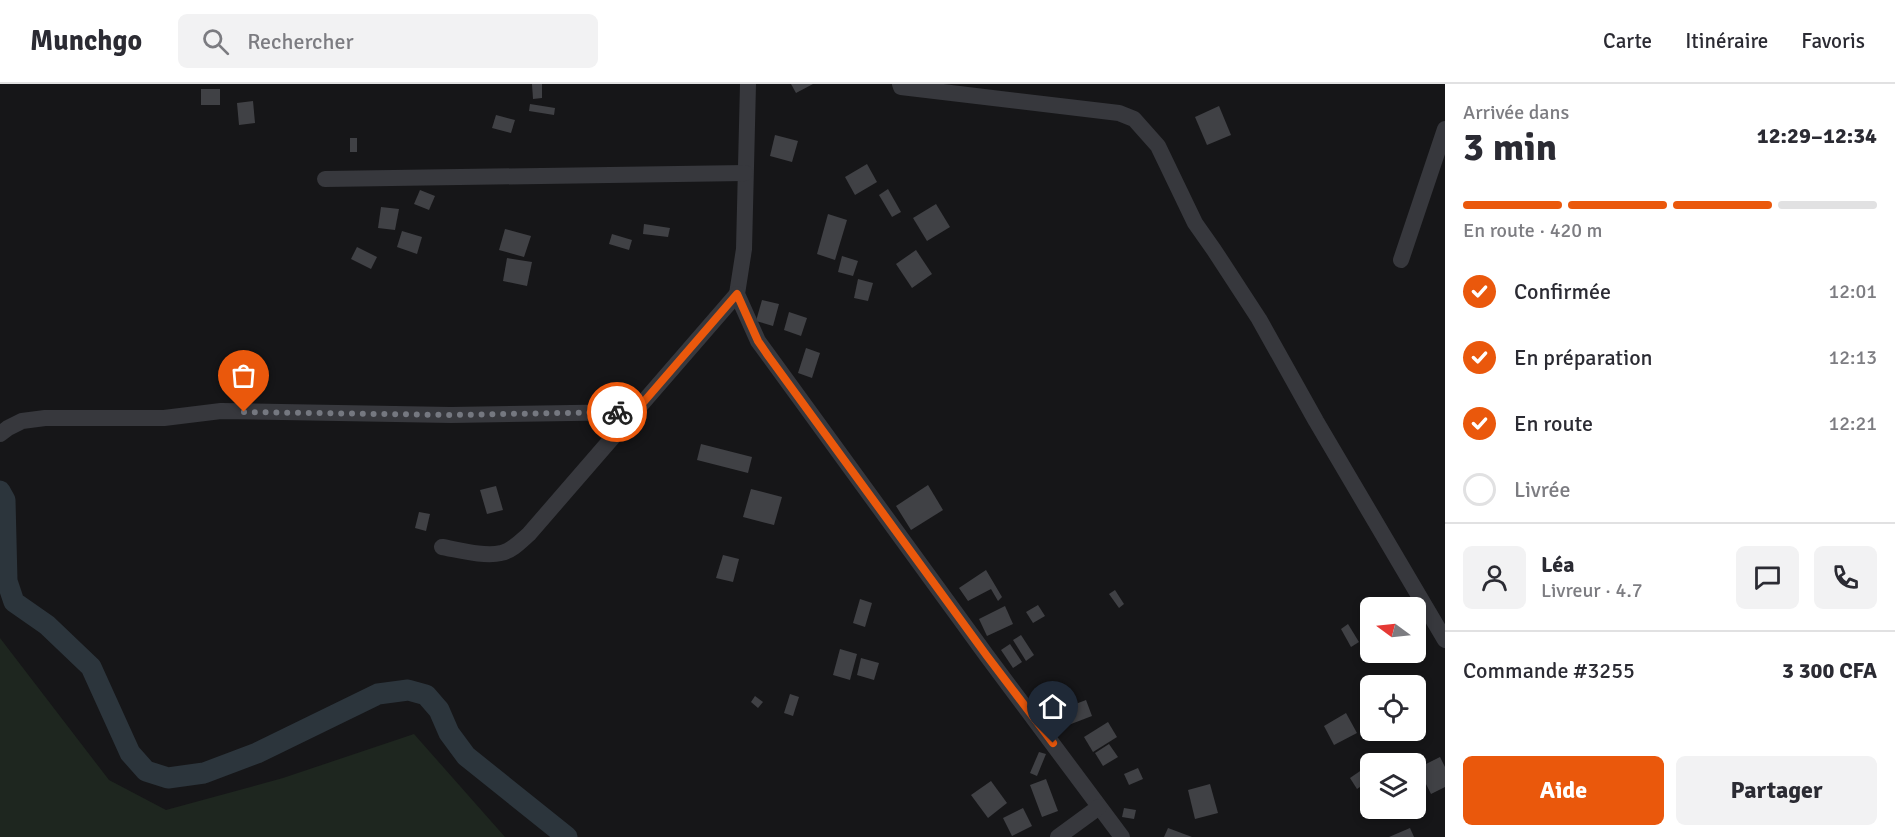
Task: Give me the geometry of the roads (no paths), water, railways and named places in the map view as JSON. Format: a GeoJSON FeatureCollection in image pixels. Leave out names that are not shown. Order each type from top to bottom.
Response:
{"type":"FeatureCollection","features":[{"type":"Feature","properties":{"kind":"street"},"geometry":{"type":"LineString","coordinates":[[442,547],[502,554],[514,547],[529,534],[737,294],[744,249],[748,84]]}},
{"type":"Feature","properties":{"kind":"street"},"geometry":{"type":"LineString","coordinates":[[900,84],[901,87],[1119,113],[1134,119],[1145,130],[1158,146],[1195,223],[1259,319],[1316,421],[1445,640]]}},
{"type":"Feature","properties":{"kind":"street"},"geometry":{"type":"LineString","coordinates":[[1401,260],[1445,129]]}},
{"type":"Feature","properties":{"kind":"street"},"geometry":{"type":"LineString","coordinates":[[325,179],[745,173]]}},
{"type":"Feature","properties":{"kind":"street"},"geometry":{"type":"LineString","coordinates":[[737,294],[758,341],[769,357],[1122,837]]}},
{"type":"Feature","properties":{"kind":"street"},"geometry":{"type":"LineString","coordinates":[[0,434],[22,421],[45,418],[164,418],[221,411],[451,415],[635,412]]}},
{"type":"Feature","properties":{"kind":"street"},"geometry":{"type":"LineString","coordinates":[[1058,837],[1100,807]]}},
{"type":"Feature","properties":{"kind":"waterway"},"geometry":{"type":"LineString","coordinates":[[0,491],[5,500],[7,581],[14,602],[47,625],[91,667],[130,753],[146,771],[168,778],[204,773],[257,753],[378,694],[408,690],[426,695],[439,710],[449,733],[466,756],[567,837]]}}]}
